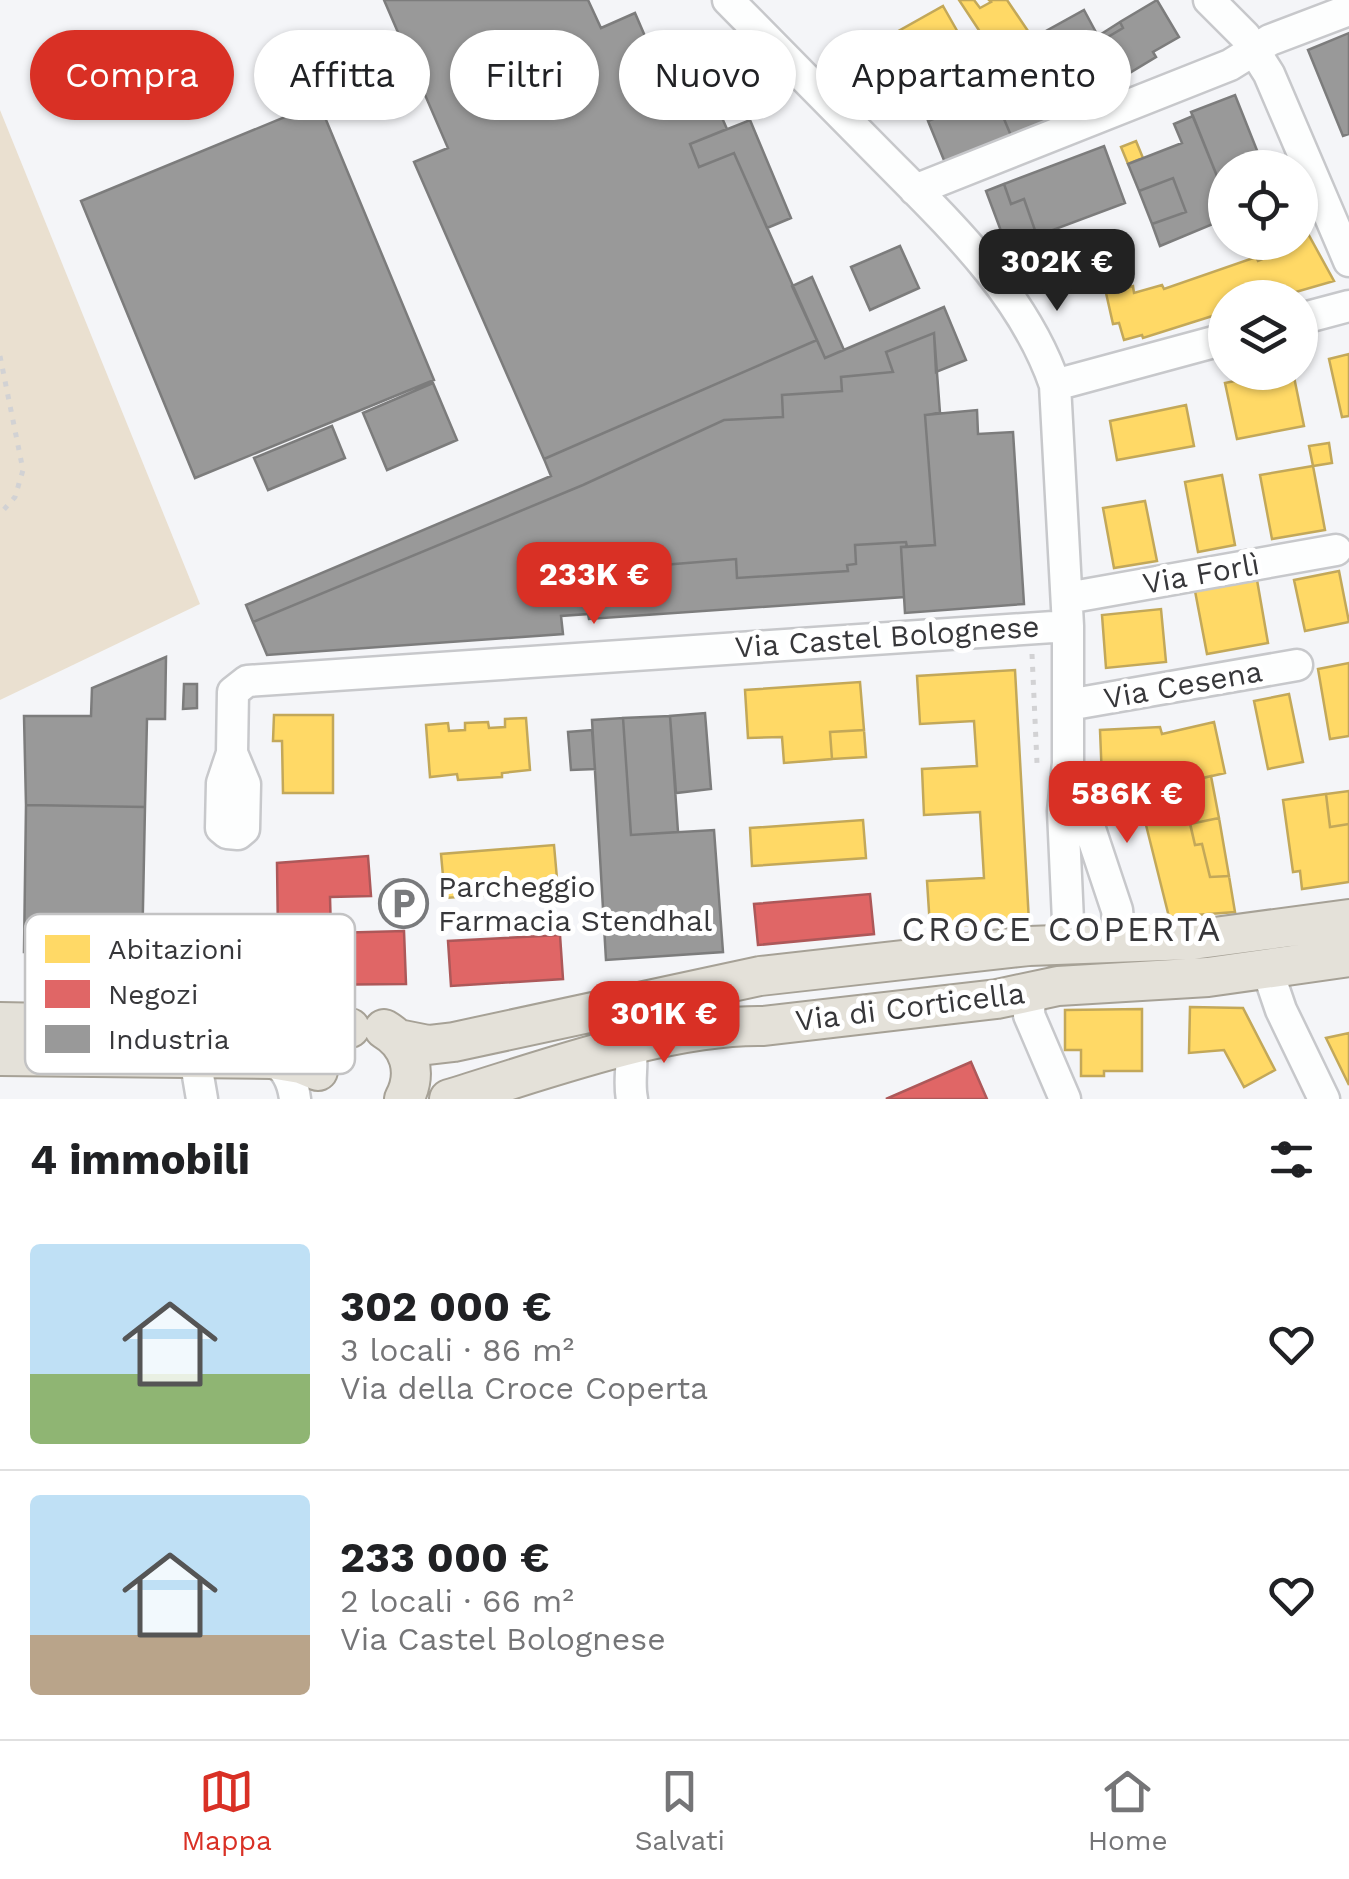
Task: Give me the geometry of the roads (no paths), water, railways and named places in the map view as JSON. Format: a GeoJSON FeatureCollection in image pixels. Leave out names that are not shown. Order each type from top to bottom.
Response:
{"type":"FeatureCollection","features":[{"type":"Feature","properties":{"kind":"main road","name":"Via di Corticella"},"geometry":{"type":"LineString","coordinates":[[355,1028],[376,1027],[419,1045],[442,1044],[760,976],[1059,943],[1192,940],[1349,918]]}},
{"type":"Feature","properties":{"kind":"main road"},"geometry":{"type":"LineString","coordinates":[[1080,984],[1106,974],[1120,942]]}},
{"type":"Feature","properties":{"kind":"main road"},"geometry":{"type":"LineString","coordinates":[[1030,992],[1059,943]]}},
{"type":"Feature","properties":{"kind":"main road","name":"Via di Corticella"},"geometry":{"type":"LineString","coordinates":[[449,1099],[630,1045],[736,1025],[764,1026],[985,1000],[1080,984],[1195,978],[1349,956]]}},
{"type":"Feature","properties":{"kind":"main road","name":"Via di Corticella"},"geometry":{"type":"LineString","coordinates":[[0,1022],[25,1023]]}},
{"type":"Feature","properties":{"kind":"main road"},"geometry":{"type":"LineString","coordinates":[[398,1039],[411,1066],[411,1081],[404,1099]]}},
{"type":"Feature","properties":{"kind":"main road"},"geometry":{"type":"LineString","coordinates":[[0,1056],[25,1056]]}},
{"type":"Feature","properties":{"kind":"street"},"geometry":{"type":"LineString","coordinates":[[728,0],[915,190],[1015,302],[1032,330],[1055,386],[1068,704],[1063,812],[1068,922],[1059,943]]}},
{"type":"Feature","properties":{"kind":"street"},"geometry":{"type":"LineString","coordinates":[[1209,0],[1254,48],[1269,74],[1349,260]]}},
{"type":"Feature","properties":{"kind":"street"},"geometry":{"type":"LineString","coordinates":[[915,190],[1230,65],[1254,48],[1349,10]]}},
{"type":"Feature","properties":{"kind":"street"},"geometry":{"type":"LineString","coordinates":[[1318,314],[1349,306]]}},
{"type":"Feature","properties":{"kind":"street"},"geometry":{"type":"LineString","coordinates":[[1055,386],[1208,344]]}},
{"type":"Feature","properties":{"kind":"street","name":"Via Forlì"},"geometry":{"type":"LineString","coordinates":[[1067,612],[1336,550]]}},
{"type":"Feature","properties":{"kind":"street","name":"Via Castel Bolognese"},"geometry":{"type":"LineString","coordinates":[[232,753],[234,692],[246,682],[1067,612]]}},
{"type":"Feature","properties":{"kind":"street","name":"Via Cesena"},"geometry":{"type":"LineString","coordinates":[[1068,704],[1297,665]]}},
{"type":"Feature","properties":{"kind":"street"},"geometry":{"type":"LineString","coordinates":[[1068,763],[1117,910],[1120,942]]}},
{"type":"Feature","properties":{"kind":"street"},"geometry":{"type":"LineString","coordinates":[[1267,969],[1281,1010],[1324,1099]]}},
{"type":"Feature","properties":{"kind":"street"},"geometry":{"type":"LineString","coordinates":[[1030,992],[1029,1015],[1065,1099]]}},
{"type":"Feature","properties":{"kind":"street"},"geometry":{"type":"LineString","coordinates":[[630,1045],[634,1065],[629,1085],[632,1099]]}},
{"type":"Feature","properties":{"kind":"street"},"geometry":{"type":"LineString","coordinates":[[197,1074],[202,1099]]}},
{"type":"Feature","properties":{"kind":"place","name":"Parcheggio Farmacia Stendhal"},"geometry":{"type":"Point","coordinates":[403,904]}},
{"type":"Feature","properties":{"kind":"district","name":"CROCE COPERTA"},"geometry":{"type":"Point","coordinates":[1062,929]}}]}
